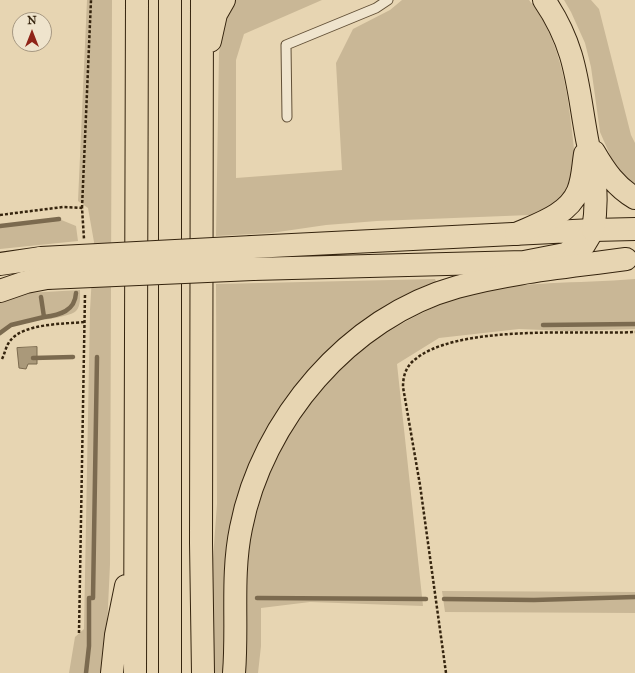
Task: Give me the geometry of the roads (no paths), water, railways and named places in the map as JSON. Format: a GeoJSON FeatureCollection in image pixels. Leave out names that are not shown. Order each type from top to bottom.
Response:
{"type":"FeatureCollection","features":[{"type":"Feature","properties":{"kind":"main road"},"geometry":{"type":"LineString","coordinates":[[135,673],[137,0]]}},
{"type":"Feature","properties":{"kind":"main road"},"geometry":{"type":"LineString","coordinates":[[170,0],[170,673]]}},
{"type":"Feature","properties":{"kind":"main road"},"geometry":{"type":"LineString","coordinates":[[202,0],[201,543],[203,673]]}},
{"type":"Feature","properties":{"kind":"main road"},"geometry":{"type":"LineString","coordinates":[[202,70],[216,14],[224,0]]}},
{"type":"Feature","properties":{"kind":"main road"},"geometry":{"type":"LineString","coordinates":[[524,262],[565,254],[584,245],[593,230],[597,208],[595,174],[587,139],[577,73],[570,48],[556,18],[544,0]]}},
{"type":"Feature","properties":{"kind":"main road"},"geometry":{"type":"LineString","coordinates":[[587,139],[605,171],[623,191],[635,198]]}},
{"type":"Feature","properties":{"kind":"main road"},"geometry":{"type":"LineString","coordinates":[[516,234],[552,217],[570,204],[578,191],[587,139]]}},
{"type":"Feature","properties":{"kind":"main road"},"geometry":{"type":"LineString","coordinates":[[0,280],[47,278],[516,234],[635,229]]}},
{"type":"Feature","properties":{"kind":"main road"},"geometry":{"type":"LineString","coordinates":[[0,264],[41,258],[253,258],[524,262],[630,258]]}},
{"type":"Feature","properties":{"kind":"main road"},"geometry":{"type":"LineString","coordinates":[[234,673],[237,548],[246,509],[268,449],[282,423],[321,372],[371,329],[404,309],[456,287],[533,272],[630,258]]}},
{"type":"Feature","properties":{"kind":"main road"},"geometry":{"type":"LineString","coordinates":[[0,291],[26,282],[47,278]]}},
{"type":"Feature","properties":{"kind":"main road"},"geometry":{"type":"LineString","coordinates":[[112,673],[116,635],[136,534]]}},
{"type":"Feature","properties":{"kind":"lane"},"geometry":{"type":"LineString","coordinates":[[287,117],[286,45],[376,8],[388,0]]}},
{"type":"Feature","properties":{"kind":"waterway"},"geometry":{"type":"LineString","coordinates":[[0,226],[59,219]]}},
{"type":"Feature","properties":{"kind":"waterway"},"geometry":{"type":"LineString","coordinates":[[44,317],[56,315],[66,311],[73,304],[76,293]]}},
{"type":"Feature","properties":{"kind":"waterway"},"geometry":{"type":"LineString","coordinates":[[0,333],[11,325],[44,317],[41,297]]}},
{"type":"Feature","properties":{"kind":"waterway"},"geometry":{"type":"LineString","coordinates":[[543,325],[635,324]]}},
{"type":"Feature","properties":{"kind":"waterway"},"geometry":{"type":"LineString","coordinates":[[33,358],[73,357]]}},
{"type":"Feature","properties":{"kind":"waterway"},"geometry":{"type":"LineString","coordinates":[[86,673],[89,646],[89,598],[93,598],[97,357]]}},
{"type":"Feature","properties":{"kind":"waterway"},"geometry":{"type":"LineString","coordinates":[[444,599],[534,600],[635,597]]}},
{"type":"Feature","properties":{"kind":"waterway"},"geometry":{"type":"LineString","coordinates":[[257,598],[426,599]]}}]}
